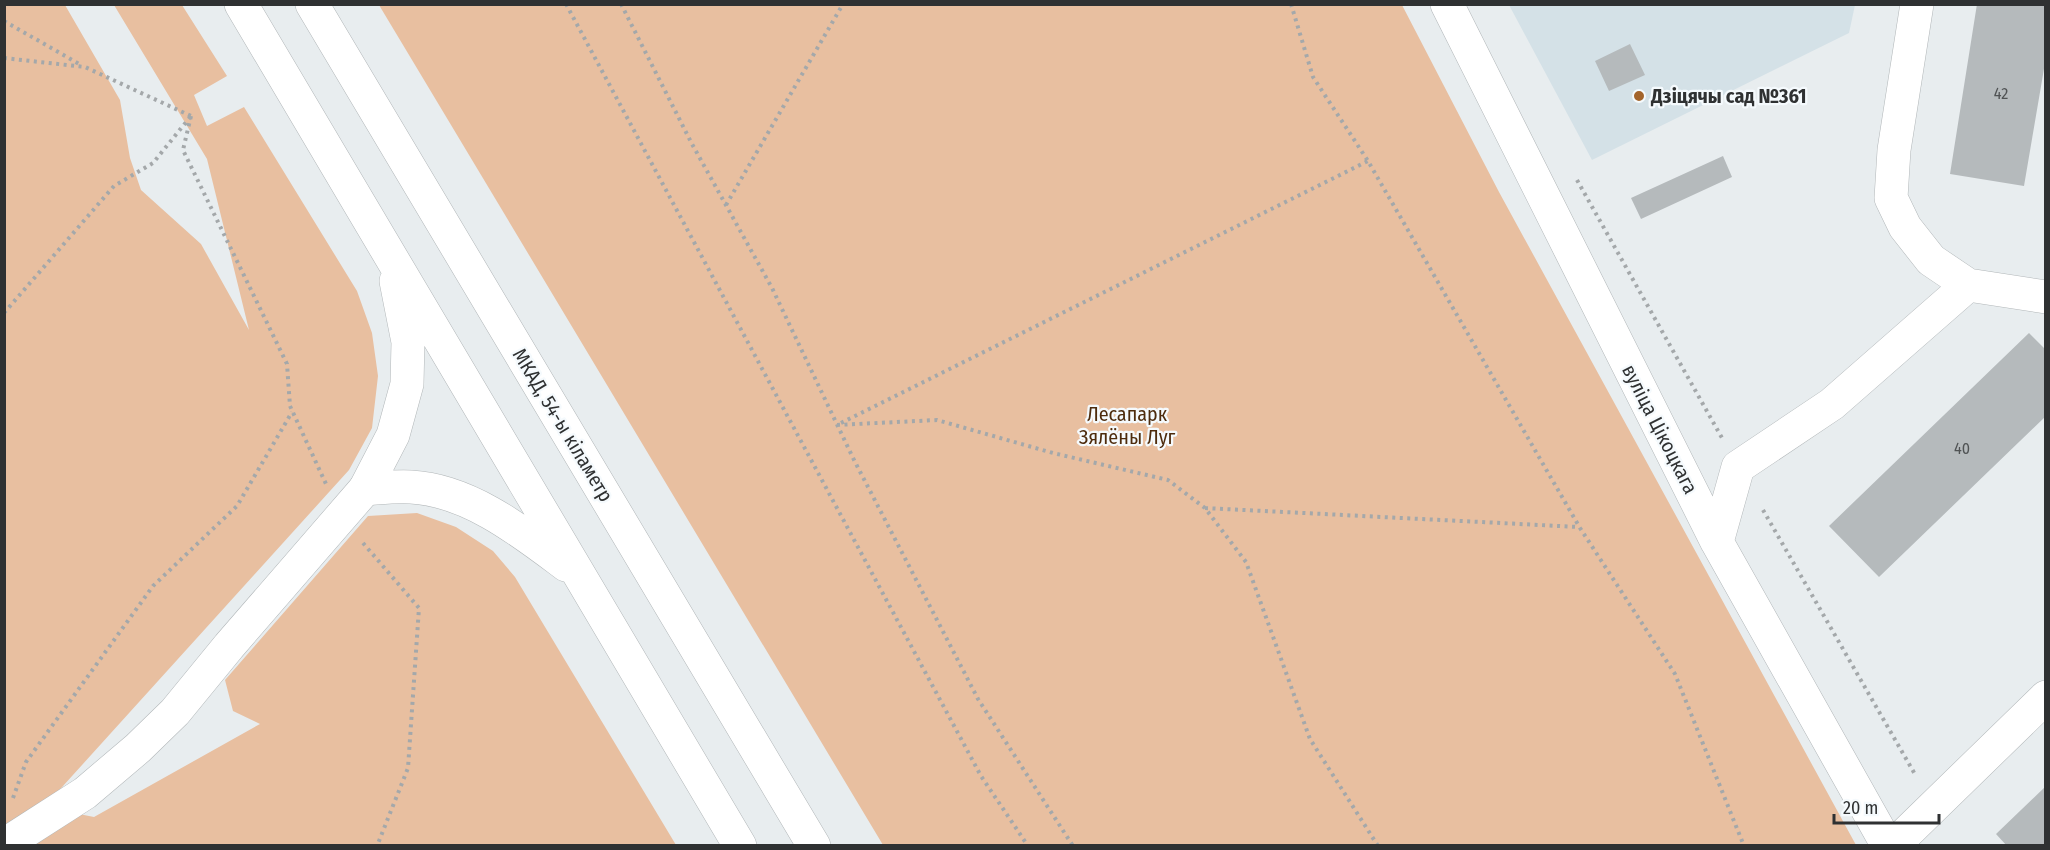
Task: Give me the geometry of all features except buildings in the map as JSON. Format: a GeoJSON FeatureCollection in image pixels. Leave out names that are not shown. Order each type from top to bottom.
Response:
{"type":"FeatureCollection","features":[{"type":"Feature","properties":{"kind":"main road"},"geometry":{"type":"LineString","coordinates":[[241,4],[740,846]]}},
{"type":"Feature","properties":{"kind":"main road","name":"МКАД, 54-ы кіламетр"},"geometry":{"type":"LineString","coordinates":[[312,4],[814,846]]}},
{"type":"Feature","properties":{"kind":"main road","name":"вуліца Цікоцкага"},"geometry":{"type":"LineString","coordinates":[[1447,4],[1717,542],[1888,846]]}},
{"type":"Feature","properties":{"kind":"main road"},"geometry":{"type":"LineString","coordinates":[[1917,4],[1894,150],[1891,198],[1905,227],[1931,260],[1968,285],[2046,297]]}},
{"type":"Feature","properties":{"kind":"main road"},"geometry":{"type":"LineString","coordinates":[[4,845],[86,793],[168,719],[364,489],[393,435],[407,384],[408,342],[391,255]]}},
{"type":"Feature","properties":{"kind":"main road"},"geometry":{"type":"LineString","coordinates":[[1717,542],[1738,467],[1832,404],[1968,285]]}},
{"type":"Feature","properties":{"kind":"main road"},"geometry":{"type":"LineString","coordinates":[[364,489],[412,487],[456,496],[521,530],[579,575]]}},
{"type":"Feature","properties":{"kind":"main road"},"geometry":{"type":"LineString","coordinates":[[1893,846],[2046,697]]}},
{"type":"Feature","properties":{"kind":"path"},"geometry":{"type":"LineString","coordinates":[[566,4],[981,777],[1028,846]]}},
{"type":"Feature","properties":{"kind":"path"},"geometry":{"type":"LineString","coordinates":[[621,4],[772,288],[837,425],[978,699],[1073,846]]}},
{"type":"Feature","properties":{"kind":"path"},"geometry":{"type":"LineString","coordinates":[[726,205],[843,4]]}},
{"type":"Feature","properties":{"kind":"path"},"geometry":{"type":"LineString","coordinates":[[1291,4],[1313,77],[1368,160],[1580,528],[1675,674],[1744,846]]}},
{"type":"Feature","properties":{"kind":"path"},"geometry":{"type":"LineString","coordinates":[[4,21],[85,67],[191,116]]}},
{"type":"Feature","properties":{"kind":"path"},"geometry":{"type":"LineString","coordinates":[[4,58],[85,67]]}},
{"type":"Feature","properties":{"kind":"path"},"geometry":{"type":"LineString","coordinates":[[4,313],[114,186],[153,163],[191,116]]}},
{"type":"Feature","properties":{"kind":"path"},"geometry":{"type":"LineString","coordinates":[[191,116],[183,150],[287,364],[292,412],[341,517],[419,608],[408,768],[377,846]]}},
{"type":"Feature","properties":{"kind":"path"},"geometry":{"type":"LineString","coordinates":[[837,425],[1368,160]]}},
{"type":"Feature","properties":{"kind":"path"},"geometry":{"type":"LineString","coordinates":[[1577,180],[1738,467],[1933,806]]}},
{"type":"Feature","properties":{"kind":"path"},"geometry":{"type":"LineString","coordinates":[[12,804],[26,762],[153,586],[237,506],[292,412]]}},
{"type":"Feature","properties":{"kind":"path"},"geometry":{"type":"LineString","coordinates":[[837,425],[937,420],[1053,453],[1168,480],[1205,507],[1246,562],[1310,739],[1378,846]]}},
{"type":"Feature","properties":{"kind":"path"},"geometry":{"type":"LineString","coordinates":[[1205,507],[1580,528]]}},
{"type":"Feature","properties":{"kind":"shaded area","name":"Дзіцячы сад №361"},"geometry":{"type":"Polygon","coordinates":[[[1509,5],[1855,5],[1849,33],[1592,160],[1509,5]]]}},
{"type":"Feature","properties":{"kind":"green space"},"geometry":{"type":"Polygon","coordinates":[[[5,5],[65,5],[120,100],[130,158],[141,190],[201,244],[249,330],[207,159],[114,5],[182,5],[227,76],[194,95],[207,126],[244,107],[357,291],[372,333],[378,376],[372,428],[349,470],[44,807],[94,817],[260,724],[233,711],[225,680],[368,516],[417,513],[456,527],[493,551],[515,577],[676,845],[5,846],[5,5]]]}},
{"type":"Feature","properties":{"kind":"green space","name":"Лесапарк Зялёны Луг"},"geometry":{"type":"Polygon","coordinates":[[[379,5],[1402,5],[1499,192],[1856,845],[883,845],[379,5]]]}},
{"type":"Feature","properties":{"kind":"place","name":"Дзіцячы сад №361"},"geometry":{"type":"Point","coordinates":[1639,96]}}]}
